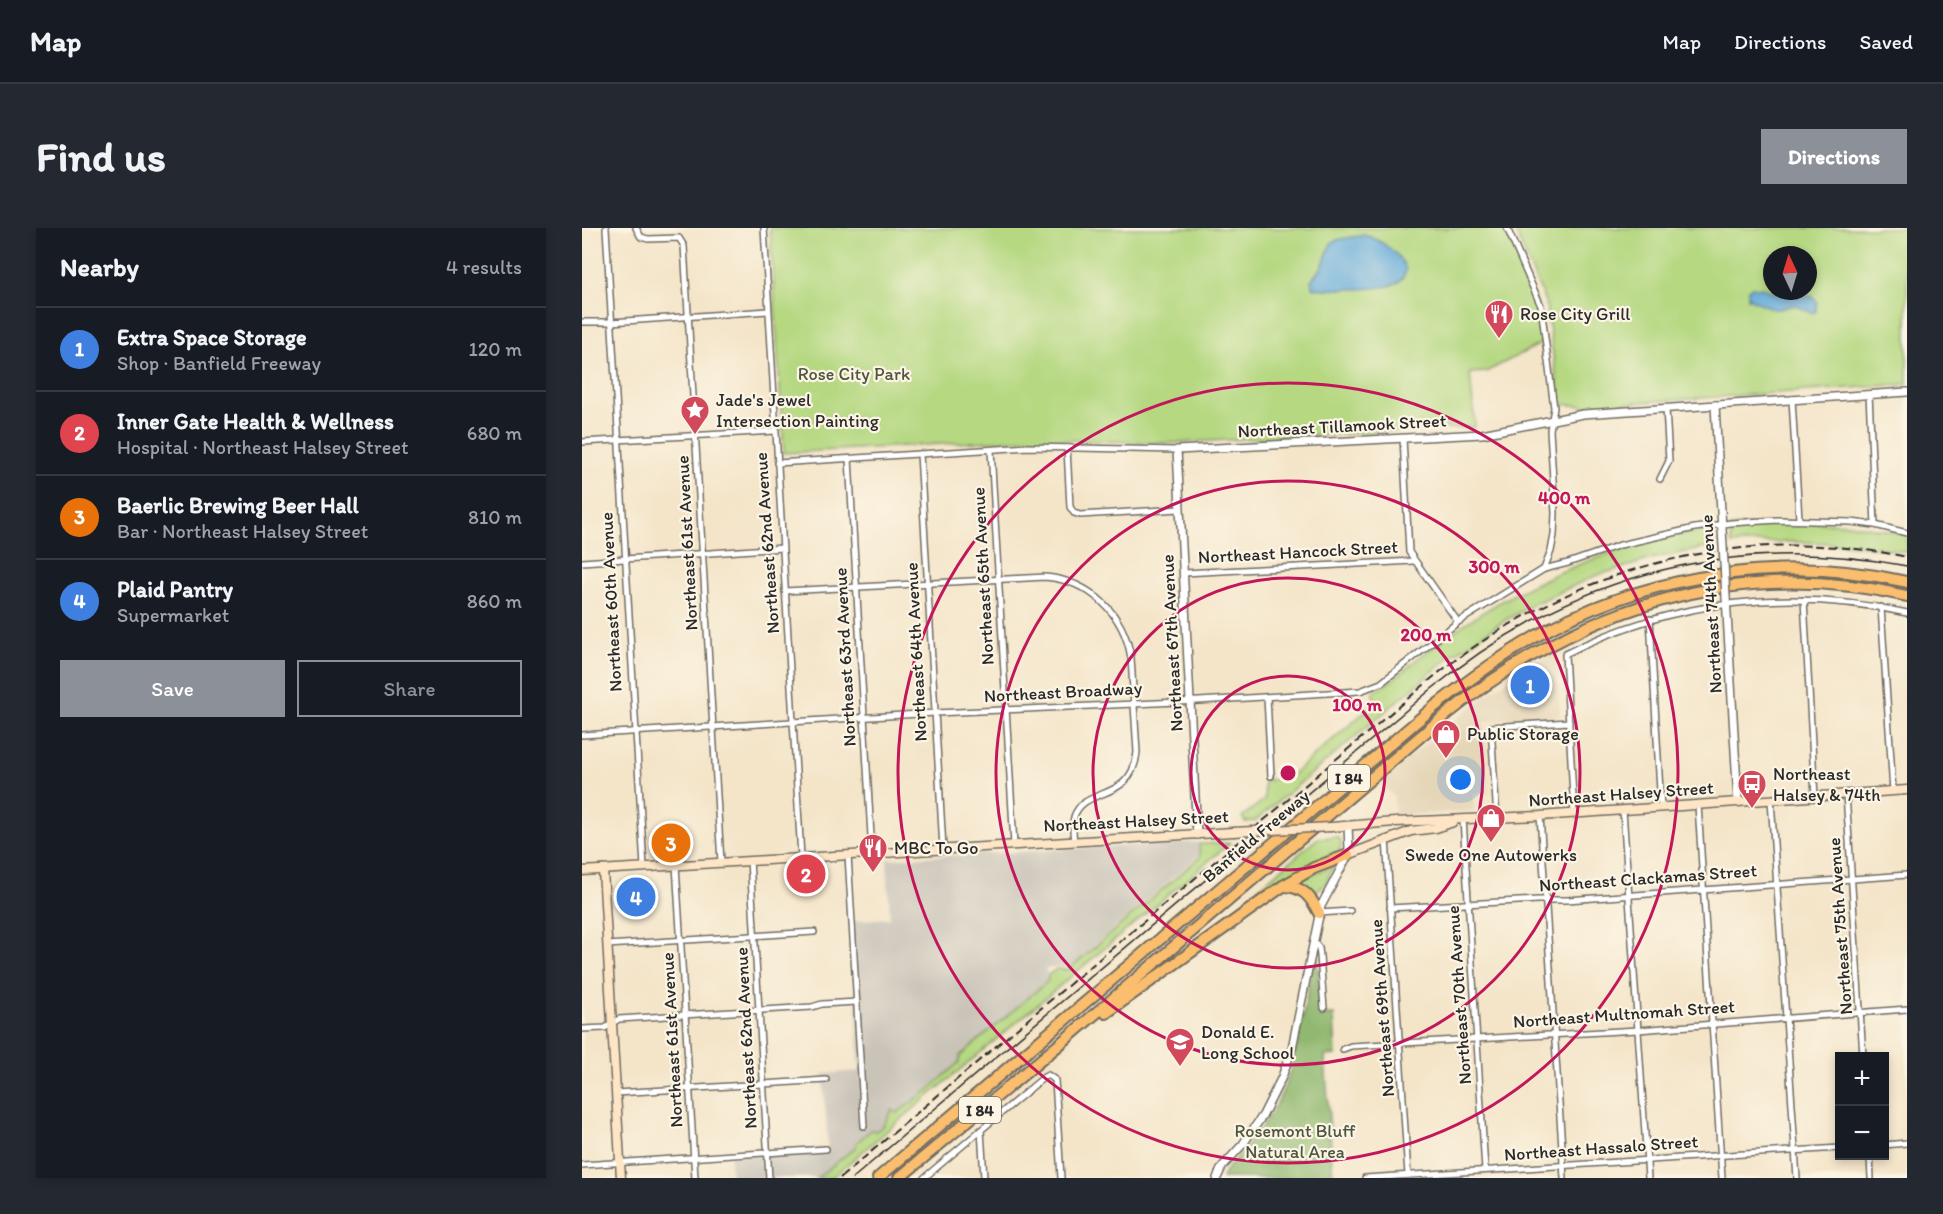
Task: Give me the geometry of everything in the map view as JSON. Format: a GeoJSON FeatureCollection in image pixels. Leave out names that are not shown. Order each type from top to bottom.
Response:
{"type":"FeatureCollection","features":[{"type":"Feature","properties":{"kind":"highway","name":"Banfield Freeway"},"geometry":{"type":"LineString","coordinates":[[878,1178],[1428,712],[1471,678],[1532,638],[1619,599],[1713,576],[1760,571],[1808,570],[1856,574],[1907,582]]}},
{"type":"Feature","properties":{"kind":"highway","name":"Banfield Freeway"},"geometry":{"type":"LineString","coordinates":[[899,1178],[1460,703],[1512,666],[1559,639],[1602,620],[1646,604],[1692,593],[1738,586],[1808,584],[1855,587],[1907,597]]}},
{"type":"Feature","properties":{"kind":"highway"},"geometry":{"type":"LineString","coordinates":[[1061,1043],[1086,1029],[1283,886],[1314,868],[1348,855]]}},
{"type":"Feature","properties":{"kind":"highway"},"geometry":{"type":"LineString","coordinates":[[1283,886],[1300,888],[1310,896],[1319,913]]}},
{"type":"Feature","properties":{"kind":"main road","name":"Northeast Halsey Street"},"geometry":{"type":"LineString","coordinates":[[582,871],[943,848],[1574,814],[1907,790]]}},
{"type":"Feature","properties":{"kind":"main road"},"geometry":{"type":"LineString","coordinates":[[1348,855],[1416,830],[1436,828],[1463,819]]}},
{"type":"Feature","properties":{"kind":"main road"},"geometry":{"type":"LineString","coordinates":[[603,870],[621,1178]]}},
{"type":"Feature","properties":{"kind":"street","name":"Northeast 60th Avenue"},"geometry":{"type":"LineString","coordinates":[[606,228],[644,867]]}},
{"type":"Feature","properties":{"kind":"street","name":"Northeast 61st Avenue"},"geometry":{"type":"LineString","coordinates":[[636,228],[638,234],[645,238],[678,238],[683,242],[721,862]]}},
{"type":"Feature","properties":{"kind":"street","name":"Northeast 62nd Avenue"},"geometry":{"type":"LineString","coordinates":[[764,228],[801,857]]}},
{"type":"Feature","properties":{"kind":"street"},"geometry":{"type":"LineString","coordinates":[[1507,228],[1539,298],[1554,408],[1550,430],[1555,513],[1554,535],[1544,569]]}},
{"type":"Feature","properties":{"kind":"street"},"geometry":{"type":"LineString","coordinates":[[582,322],[768,311]]}},
{"type":"Feature","properties":{"kind":"street","name":"Northeast Tillamook Street"},"geometry":{"type":"LineString","coordinates":[[777,463],[1028,447],[1177,450],[1482,434],[1552,419],[1596,413],[1907,392]]}},
{"type":"Feature","properties":{"kind":"street"},"geometry":{"type":"LineString","coordinates":[[1869,394],[1875,525]]}},
{"type":"Feature","properties":{"kind":"street"},"geometry":{"type":"LineString","coordinates":[[1792,399],[1799,519]]}},
{"type":"Feature","properties":{"kind":"street","name":"Northeast 74th Avenue"},"geometry":{"type":"LineString","coordinates":[[1715,405],[1738,802]]}},
{"type":"Feature","properties":{"kind":"street"},"geometry":{"type":"LineString","coordinates":[[1660,479],[1669,461],[1666,408]]}},
{"type":"Feature","properties":{"kind":"street"},"geometry":{"type":"LineString","coordinates":[[582,442],[775,430]]}},
{"type":"Feature","properties":{"kind":"street"},"geometry":{"type":"LineString","coordinates":[[1403,438],[1409,552],[1458,622]]}},
{"type":"Feature","properties":{"kind":"street"},"geometry":{"type":"LineString","coordinates":[[1067,448],[1070,507],[1074,513],[1080,515],[1180,509]]}},
{"type":"Feature","properties":{"kind":"street","name":"Northeast 65th Avenue"},"geometry":{"type":"LineString","coordinates":[[991,450],[1014,845]]}},
{"type":"Feature","properties":{"kind":"street","name":"Northeast 67th Avenue"},"geometry":{"type":"LineString","coordinates":[[1177,450],[1197,835]]}},
{"type":"Feature","properties":{"kind":"street","name":"Northeast 64th Avenue"},"geometry":{"type":"LineString","coordinates":[[920,454],[943,848]]}},
{"type":"Feature","properties":{"kind":"street","name":"Northeast 63rd Avenue"},"geometry":{"type":"LineString","coordinates":[[849,459],[872,853]]}},
{"type":"Feature","properties":{"kind":"street","name":"Northeast Broadway"},"geometry":{"type":"LineString","coordinates":[[582,735],[935,713],[1342,693],[1367,689],[1381,683],[1458,622],[1544,569],[1652,536],[1799,519],[1875,525],[1907,532]]}},
{"type":"Feature","properties":{"kind":"street"},"geometry":{"type":"LineString","coordinates":[[582,562],[782,548]]}},
{"type":"Feature","properties":{"kind":"street","name":"Northeast Hancock Street"},"geometry":{"type":"LineString","coordinates":[[1184,573],[1414,561]]}},
{"type":"Feature","properties":{"kind":"street"},"geometry":{"type":"LineString","coordinates":[[785,591],[1045,577],[1062,579],[1087,590],[1102,601],[1118,620],[1129,646],[1137,752],[1132,771],[1125,781],[1117,788],[1082,805],[1073,821],[1074,842]]}},
{"type":"Feature","properties":{"kind":"street"},"geometry":{"type":"LineString","coordinates":[[1574,814],[1565,654],[1611,633],[1650,619],[1726,600],[1845,602],[1907,613]]}},
{"type":"Feature","properties":{"kind":"street"},"geometry":{"type":"LineString","coordinates":[[1804,600],[1815,797]]}},
{"type":"Feature","properties":{"kind":"street"},"geometry":{"type":"LineString","coordinates":[[1881,607],[1893,791]]}},
{"type":"Feature","properties":{"kind":"street"},"geometry":{"type":"LineString","coordinates":[[1650,619],[1661,808]]}},
{"type":"Feature","properties":{"kind":"street"},"geometry":{"type":"LineString","coordinates":[[1267,698],[1271,776]]}},
{"type":"Feature","properties":{"kind":"street"},"geometry":{"type":"LineString","coordinates":[[1497,818],[1491,727],[1569,722]]}},
{"type":"Feature","properties":{"kind":"street","name":"Northeast 75th Avenue"},"geometry":{"type":"LineString","coordinates":[[1846,794],[1863,1052]]}},
{"type":"Feature","properties":{"kind":"street"},"geometry":{"type":"LineString","coordinates":[[1771,800],[1797,1178]]}},
{"type":"Feature","properties":{"kind":"street"},"geometry":{"type":"LineString","coordinates":[[1698,805],[1722,1178]]}},
{"type":"Feature","properties":{"kind":"street"},"geometry":{"type":"LineString","coordinates":[[1623,810],[1648,1178]]}},
{"type":"Feature","properties":{"kind":"street"},"geometry":{"type":"LineString","coordinates":[[1540,816],[1564,1178]]}},
{"type":"Feature","properties":{"kind":"street","name":"Northeast 70th Avenue"},"geometry":{"type":"LineString","coordinates":[[1463,819],[1485,1170]]}},
{"type":"Feature","properties":{"kind":"street"},"geometry":{"type":"LineString","coordinates":[[1217,1178],[1221,1167],[1256,1126],[1282,1077],[1292,1048],[1319,913],[1348,855],[1347,826]]}},
{"type":"Feature","properties":{"kind":"street","name":"Northeast 69th Avenue"},"geometry":{"type":"LineString","coordinates":[[1386,840],[1408,1175]]}},
{"type":"Feature","properties":{"kind":"street"},"geometry":{"type":"LineString","coordinates":[[848,854],[864,1126]]}},
{"type":"Feature","properties":{"kind":"street","name":"Northeast 62nd Avenue"},"geometry":{"type":"LineString","coordinates":[[750,860],[769,1178]]}},
{"type":"Feature","properties":{"kind":"street","name":"Northeast 61st Avenue"},"geometry":{"type":"LineString","coordinates":[[676,864],[695,1178]]}},
{"type":"Feature","properties":{"kind":"street","name":"Northeast Clackamas Street"},"geometry":{"type":"LineString","coordinates":[[1390,908],[1629,896],[1907,875]]}},
{"type":"Feature","properties":{"kind":"street"},"geometry":{"type":"LineString","coordinates":[[1319,913],[1350,911]]}},
{"type":"Feature","properties":{"kind":"street"},"geometry":{"type":"LineString","coordinates":[[607,945],[814,932]]}},
{"type":"Feature","properties":{"kind":"street"},"geometry":{"type":"LineString","coordinates":[[1314,942],[1320,956],[1324,1008]]}},
{"type":"Feature","properties":{"kind":"street"},"geometry":{"type":"LineString","coordinates":[[582,1029],[605,1028],[619,1019],[857,1002]]}},
{"type":"Feature","properties":{"kind":"street","name":"Northeast Multnomah Street"},"geometry":{"type":"LineString","coordinates":[[1343,1049],[1351,1046],[1638,1029],[1907,1009]]}},
{"type":"Feature","properties":{"kind":"street"},"geometry":{"type":"LineString","coordinates":[[924,1178],[1044,1077],[1051,1076],[1055,1080],[1060,1178]]}},
{"type":"Feature","properties":{"kind":"street"},"geometry":{"type":"LineString","coordinates":[[616,1093],[826,1080]]}},
{"type":"Feature","properties":{"kind":"street"},"geometry":{"type":"LineString","coordinates":[[981,1130],[984,1178]]}},
{"type":"Feature","properties":{"kind":"street"},"geometry":{"type":"LineString","coordinates":[[1889,1145],[1907,1143]]}},
{"type":"Feature","properties":{"kind":"street","name":"Northeast Hassalo Street"},"geometry":{"type":"LineString","coordinates":[[1365,1178],[1444,1175],[1485,1170],[1835,1148]]}},
{"type":"Feature","properties":{"kind":"street"},"geometry":{"type":"LineString","coordinates":[[582,1165],[826,1149]]}},
{"type":"Feature","properties":{"kind":"street"},"geometry":{"type":"LineString","coordinates":[[1870,1160],[1871,1178]]}},
{"type":"Feature","properties":{"kind":"shaded area","name":"Public Storage"},"geometry":{"type":"Polygon","coordinates":[[[1556,652],[1560,717],[1484,722],[1488,793],[1474,794],[1474,811],[1395,815],[1394,797],[1380,781],[1482,698],[1531,664],[1556,652]]]}},
{"type":"Feature","properties":{"kind":"shaded area"},"geometry":{"type":"Polygon","coordinates":[[[679,827],[681,855],[651,857],[649,829],[679,827]]]}},
{"type":"Feature","properties":{"kind":"shaded area"},"geometry":{"type":"Polygon","coordinates":[[[1198,842],[1199,855],[1072,965],[1046,969],[1047,982],[915,1100],[821,1178],[731,1178],[730,1155],[828,1148],[823,1074],[860,1071],[851,921],[890,918],[887,859],[1198,842]]]}},
{"type":"Feature","properties":{"kind":"green space","name":"Rose City Park"},"geometry":{"type":"Polygon","coordinates":[[[770,228],[1504,228],[1536,301],[1542,343],[1486,372],[1470,373],[1475,427],[1172,443],[1028,439],[784,453],[770,228]]]}},
{"type":"Feature","properties":{"kind":"green space"},"geometry":{"type":"Polygon","coordinates":[[[1514,228],[1907,228],[1907,384],[1586,406],[1560,404],[1546,304],[1514,228]]]}},
{"type":"Feature","properties":{"kind":"green space"},"geometry":{"type":"Polygon","coordinates":[[[1799,522],[1849,524],[1907,534],[1907,552],[1819,542],[1731,544],[1731,527],[1799,522]]]}},
{"type":"Feature","properties":{"kind":"green space"},"geometry":{"type":"Polygon","coordinates":[[[1713,529],[1715,546],[1655,558],[1595,576],[1532,605],[1504,621],[1451,656],[1255,821],[1245,822],[1242,817],[1265,799],[1263,771],[1266,771],[1269,781],[1277,778],[1281,781],[1286,780],[1376,702],[1372,692],[1390,682],[1463,625],[1521,590],[1583,563],[1647,543],[1713,529]]]}},
{"type":"Feature","properties":{"kind":"green space"},"geometry":{"type":"Polygon","coordinates":[[[1337,837],[1341,841],[1340,850],[1297,871],[1231,915],[1254,892],[1318,838],[1337,837]]]}},
{"type":"Feature","properties":{"kind":"green space"},"geometry":{"type":"Polygon","coordinates":[[[1230,843],[831,1178],[817,1178],[856,1147],[856,1143],[871,1130],[876,1131],[883,1126],[892,1110],[897,1113],[927,1091],[959,1062],[960,1056],[1048,981],[1048,975],[1057,969],[1068,970],[1200,857],[1199,844],[1230,843]]]}},
{"type":"Feature","properties":{"kind":"green space"},"geometry":{"type":"Polygon","coordinates":[[[1334,866],[1325,884],[1315,892],[1315,896],[1305,887],[1295,883],[1304,877],[1334,866]]]}},
{"type":"Feature","properties":{"kind":"green space","name":"Rosemont Bluff Natural Area"},"geometry":{"type":"Polygon","coordinates":[[[1315,955],[1317,955],[1320,1015],[1334,1015],[1336,1055],[1325,1056],[1333,1178],[1222,1178],[1267,1119],[1279,1099],[1297,1046],[1315,955]]]}},
{"type":"Feature","properties":{"kind":"water"},"geometry":{"type":"Polygon","coordinates":[[[1364,235],[1383,244],[1401,259],[1406,271],[1399,281],[1373,288],[1312,287],[1311,280],[1322,267],[1331,243],[1364,235]]]}},
{"type":"Feature","properties":{"kind":"water"},"geometry":{"type":"Polygon","coordinates":[[[1752,287],[1763,289],[1763,300],[1815,300],[1816,312],[1812,313],[1795,305],[1773,309],[1748,298],[1748,289],[1752,287]]]}},
{"type":"Feature","properties":{"kind":"tram line"},"geometry":{"type":"LineString","coordinates":[[853,1178],[1429,691],[1482,651],[1537,618],[1594,592],[1653,573],[1714,560],[1776,555],[1841,557],[1907,566]]}},
{"type":"Feature","properties":{"kind":"railway"},"geometry":{"type":"LineString","coordinates":[[840,1178],[1437,674],[1489,637],[1543,606],[1600,581],[1659,563],[1719,551],[1781,546],[1844,548],[1907,557]]}},
{"type":"Feature","properties":{"kind":"place","name":"Rose City Grill"},"geometry":{"type":"Point","coordinates":[1499,340]}},
{"type":"Feature","properties":{"kind":"place","name":"Jade's Jewel Intersection Painting"},"geometry":{"type":"Point","coordinates":[695,436]}},
{"type":"Feature","properties":{"kind":"place","name":"Extra Space Storage"},"geometry":{"type":"Point","coordinates":[1530,685]}},
{"type":"Feature","properties":{"kind":"place","name":"Public Storage"},"geometry":{"type":"Point","coordinates":[1446,760]}},
{"type":"Feature","properties":{"kind":"place","name":"Northeast Halsey & 74th"},"geometry":{"type":"Point","coordinates":[1752,810]}},
{"type":"Feature","properties":{"kind":"place","name":"Baerlic Brewing Beer Hall"},"geometry":{"type":"Point","coordinates":[671,843]}},
{"type":"Feature","properties":{"kind":"place","name":"Swede One Autowerks"},"geometry":{"type":"Point","coordinates":[1491,844]}},
{"type":"Feature","properties":{"kind":"place","name":"Inner Gate Health & Wellness"},"geometry":{"type":"Point","coordinates":[806,874]}},
{"type":"Feature","properties":{"kind":"place","name":"MBC To Go"},"geometry":{"type":"Point","coordinates":[873,874]}},
{"type":"Feature","properties":{"kind":"place","name":"Plaid Pantry"},"geometry":{"type":"Point","coordinates":[636,897]}},
{"type":"Feature","properties":{"kind":"place","name":"Donald E. Long School"},"geometry":{"type":"Point","coordinates":[1180,1068]}}]}
